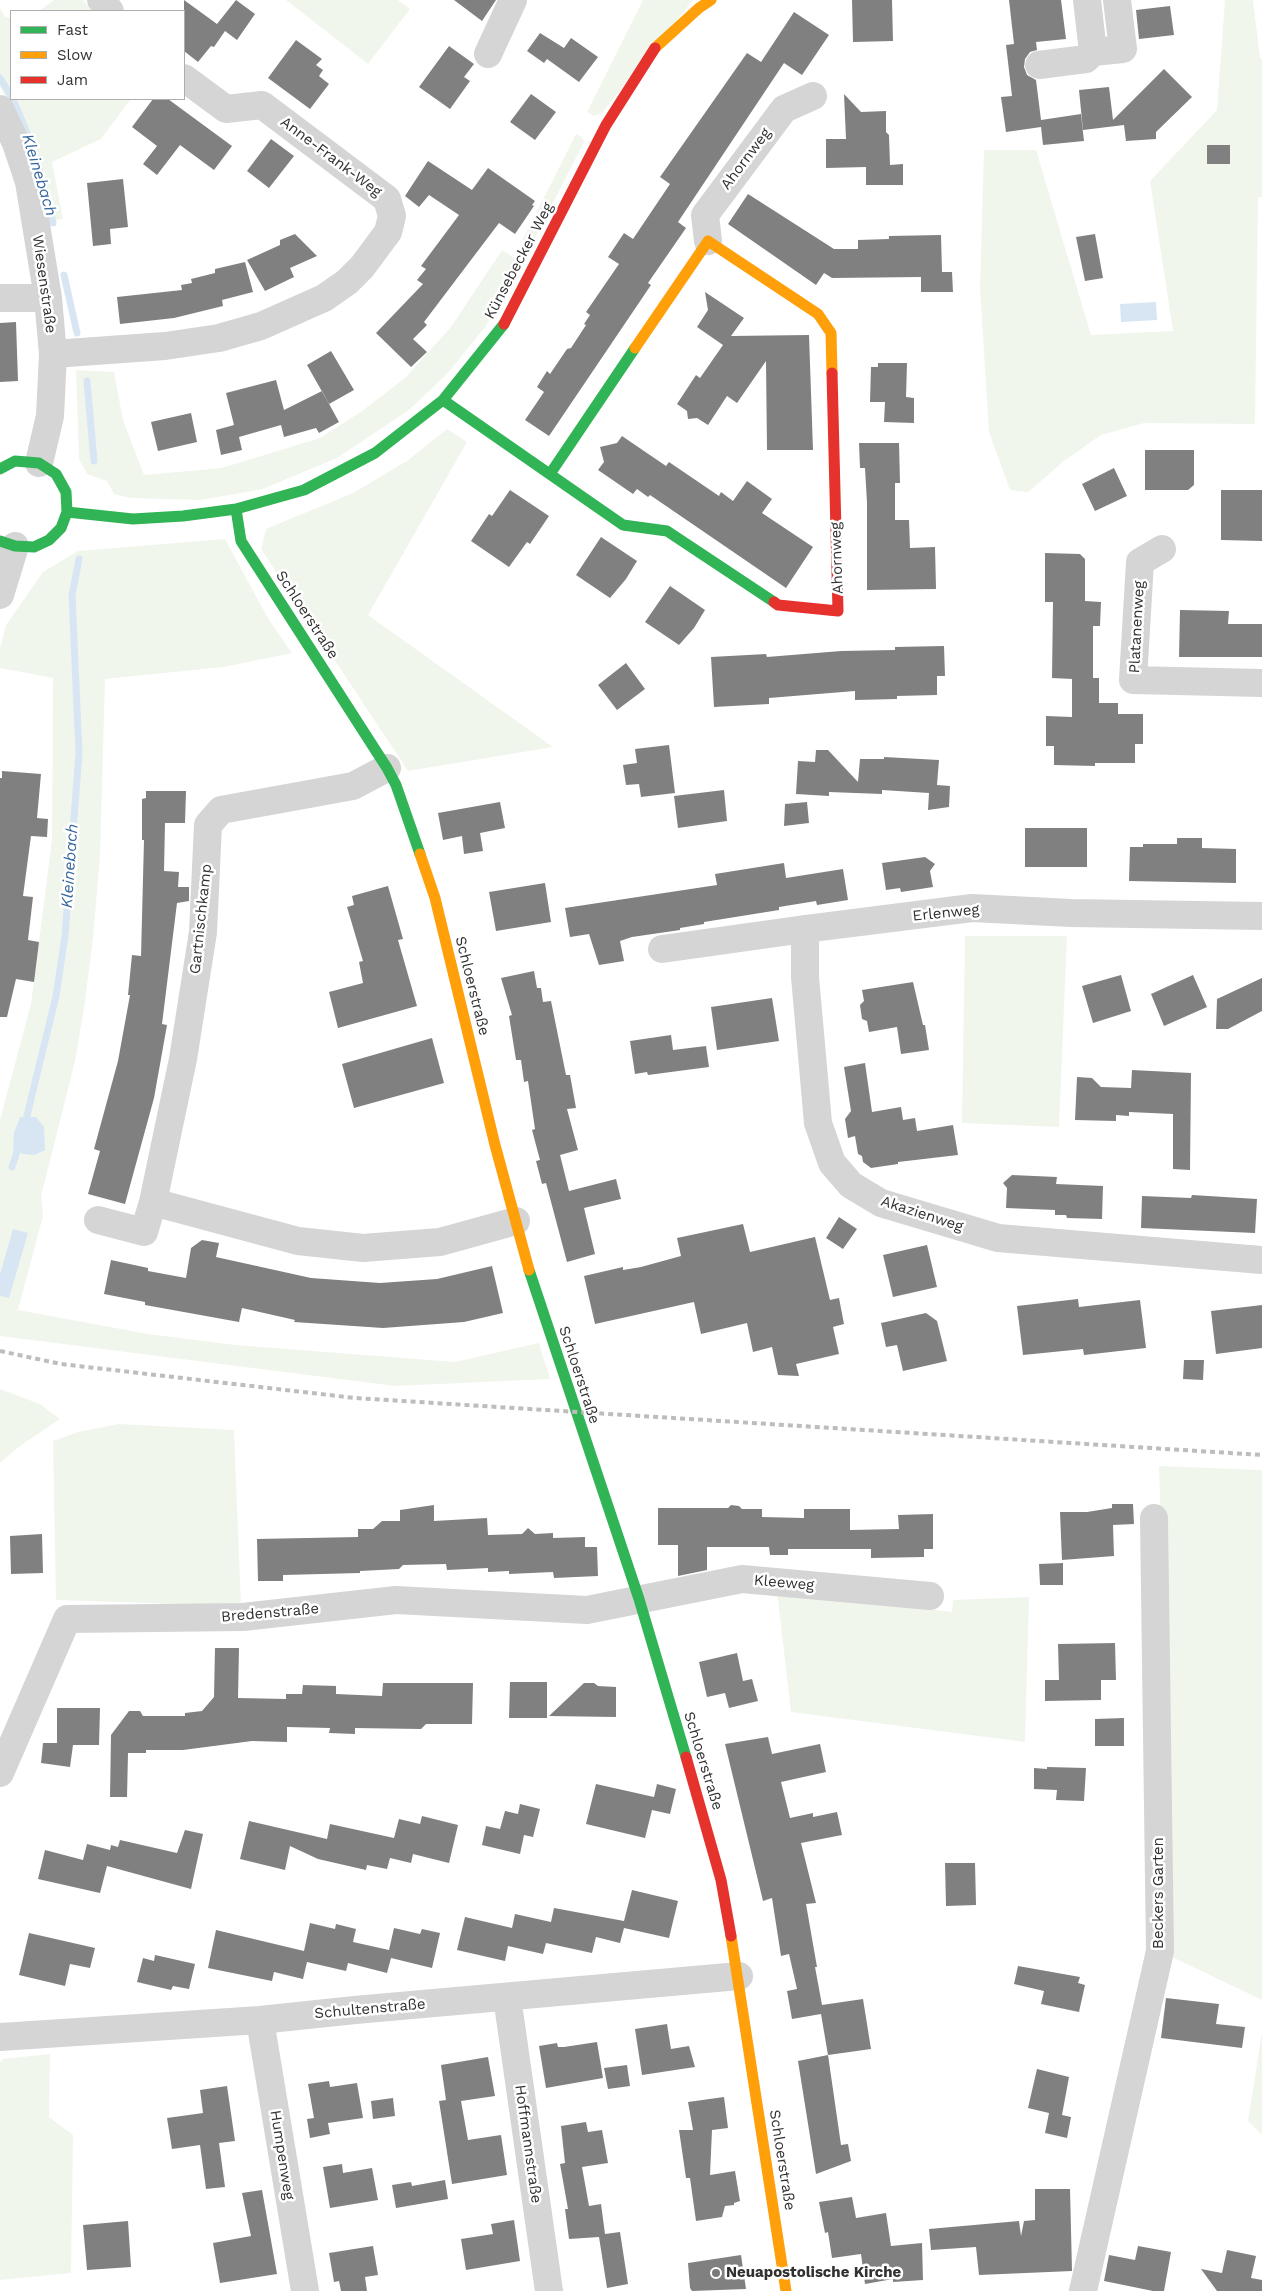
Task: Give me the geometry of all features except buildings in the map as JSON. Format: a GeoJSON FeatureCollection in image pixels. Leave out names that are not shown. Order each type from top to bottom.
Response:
{"type":"FeatureCollection","features":[{"type":"Feature","properties":{"kind":"street"},"geometry":{"type":"LineString","coordinates":[[101,0],[109,10]]}},
{"type":"Feature","properties":{"kind":"street"},"geometry":{"type":"LineString","coordinates":[[488,54],[514,0]]}},
{"type":"Feature","properties":{"kind":"street","name":"Künsebecker Weg"},"geometry":{"type":"LineString","coordinates":[[67,512],[133,518],[183,516],[236,509],[304,490],[375,453],[443,400],[502,329],[606,125],[653,50],[699,8],[711,0]]}},
{"type":"Feature","properties":{"kind":"street"},"geometry":{"type":"LineString","coordinates":[[1087,0],[1093,52]]}},
{"type":"Feature","properties":{"kind":"street"},"geometry":{"type":"LineString","coordinates":[[1039,65],[1086,58],[1093,52],[1123,49],[1117,0]]}},
{"type":"Feature","properties":{"kind":"street","name":"Anne-Frank-Weg"},"geometry":{"type":"LineString","coordinates":[[53,354],[165,346],[219,338],[261,326],[324,298],[346,282],[362,267],[388,232],[392,216],[387,198],[262,105],[226,108],[185,79]]}},
{"type":"Feature","properties":{"kind":"street","name":"Ahornweg"},"geometry":{"type":"LineString","coordinates":[[443,400],[623,525],[667,531],[778,605],[838,611],[831,333],[818,314],[708,240],[704,215],[784,109],[813,96]]}},
{"type":"Feature","properties":{"kind":"street","name":"Wiesenstraße"},"geometry":{"type":"LineString","coordinates":[[0,110],[16,143],[28,182],[48,298],[53,354],[50,416],[38,463]]}},
{"type":"Feature","properties":{"kind":"street"},"geometry":{"type":"LineString","coordinates":[[550,474],[708,240]]}},
{"type":"Feature","properties":{"kind":"street"},"geometry":{"type":"LineString","coordinates":[[0,298],[48,298]]}},
{"type":"Feature","properties":{"kind":"street"},"geometry":{"type":"LineString","coordinates":[[0,469],[15,461],[38,463],[56,474],[66,492],[67,512],[61,528],[49,540],[34,547],[8,544],[0,595]]}},
{"type":"Feature","properties":{"kind":"street","name":"Schloerstraße"},"geometry":{"type":"LineString","coordinates":[[236,509],[241,541],[387,768],[396,785],[435,898],[495,1145],[533,1284],[639,1599],[721,1880],[739,1976],[786,2291]]}},
{"type":"Feature","properties":{"kind":"street","name":"Platanenweg"},"geometry":{"type":"LineString","coordinates":[[1162,549],[1140,562],[1132,680],[1262,683]]}},
{"type":"Feature","properties":{"kind":"street","name":"Gartnischkamp"},"geometry":{"type":"LineString","coordinates":[[98,1220],[144,1232],[153,1202],[183,1060],[203,932],[208,825],[221,810],[353,786],[387,768]]}},
{"type":"Feature","properties":{"kind":"street","name":"Erlenweg"},"geometry":{"type":"LineString","coordinates":[[662,950],[805,929],[972,908],[1080,913],[1262,916]]}},
{"type":"Feature","properties":{"kind":"street","name":"Akazienweg"},"geometry":{"type":"LineString","coordinates":[[805,929],[805,977],[818,1123],[832,1163],[851,1185],[881,1203],[998,1238],[1262,1260]]}},
{"type":"Feature","properties":{"kind":"street"},"geometry":{"type":"LineString","coordinates":[[153,1202],[298,1241],[363,1248],[440,1242],[516,1221]]}},
{"type":"Feature","properties":{"kind":"street","name":"Beckers Garten"},"geometry":{"type":"LineString","coordinates":[[1083,2291],[1160,1951],[1154,1518]]}},
{"type":"Feature","properties":{"kind":"street","name":"Kleeweg"},"geometry":{"type":"LineString","coordinates":[[639,1599],[742,1579],[930,1596]]}},
{"type":"Feature","properties":{"kind":"street","name":"Bredenstraße"},"geometry":{"type":"LineString","coordinates":[[0,1773],[67,1619],[243,1617],[396,1600],[588,1610],[639,1599]]}},
{"type":"Feature","properties":{"kind":"street","name":"Schultenstraße"},"geometry":{"type":"LineString","coordinates":[[0,2036],[260,2020],[739,1976]]}},
{"type":"Feature","properties":{"kind":"street","name":"Hoffmannstraße"},"geometry":{"type":"LineString","coordinates":[[507,1997],[549,2291]]}},
{"type":"Feature","properties":{"kind":"street","name":"Humpenweg"},"geometry":{"type":"LineString","coordinates":[[260,2020],[305,2291]]}},
{"type":"Feature","properties":{"kind":"shaded area"},"geometry":{"type":"Polygon","coordinates":[[[54,0],[83,0],[91,10],[40,10],[54,0]]]}},
{"type":"Feature","properties":{"kind":"shaded area"},"geometry":{"type":"Polygon","coordinates":[[[286,0],[398,0],[410,9],[368,64],[286,0]]]}},
{"type":"Feature","properties":{"kind":"shaded area"},"geometry":{"type":"Polygon","coordinates":[[[643,0],[693,0],[602,113],[594,116],[587,112],[643,0]]]}},
{"type":"Feature","properties":{"kind":"shaded area"},"geometry":{"type":"Polygon","coordinates":[[[1225,0],[1253,0],[1260,58],[1262,59],[1262,197],[1258,197],[1255,424],[1144,423],[1101,435],[1064,461],[1028,492],[1010,490],[989,432],[980,288],[984,150],[1036,150],[1091,335],[1173,331],[1150,181],[1217,110],[1225,0]]]}},
{"type":"Feature","properties":{"kind":"shaded area"},"geometry":{"type":"Polygon","coordinates":[[[0,8],[5,17],[10,18],[10,100],[130,100],[101,139],[52,162],[63,219],[49,221],[33,149],[0,87],[0,8]]]}},
{"type":"Feature","properties":{"kind":"shaded area"},"geometry":{"type":"Polygon","coordinates":[[[576,134],[582,137],[584,142],[533,242],[528,244],[522,241],[576,134]]]}},
{"type":"Feature","properties":{"kind":"shaded area"},"geometry":{"type":"Polygon","coordinates":[[[502,250],[521,262],[486,326],[448,373],[409,410],[337,458],[263,489],[201,500],[130,498],[114,494],[107,481],[87,474],[79,459],[76,370],[114,372],[123,420],[144,475],[222,468],[320,438],[362,411],[405,378],[451,327],[502,250]]]}},
{"type":"Feature","properties":{"kind":"shaded area"},"geometry":{"type":"Polygon","coordinates":[[[447,429],[467,442],[368,615],[553,747],[408,771],[261,549],[266,529],[353,493],[407,461],[447,429]]]}},
{"type":"Feature","properties":{"kind":"shaded area"},"geometry":{"type":"Polygon","coordinates":[[[225,539],[269,620],[292,653],[224,667],[105,679],[100,856],[85,1001],[75,1061],[41,1196],[43,1216],[18,1310],[148,1334],[235,1345],[455,1362],[539,1343],[550,1379],[395,1386],[0,1336],[0,1120],[31,1004],[52,840],[53,678],[0,668],[0,648],[6,625],[43,572],[78,551],[225,539]]]}},
{"type":"Feature","properties":{"kind":"shaded area"},"geometry":{"type":"Polygon","coordinates":[[[965,936],[1067,936],[1059,1127],[962,1123],[965,936]]]}},
{"type":"Feature","properties":{"kind":"shaded area"},"geometry":{"type":"Polygon","coordinates":[[[0,1389],[40,1404],[60,1419],[20,1446],[0,1463],[0,1389]]]}},
{"type":"Feature","properties":{"kind":"shaded area"},"geometry":{"type":"Polygon","coordinates":[[[119,1424],[234,1430],[241,1606],[56,1600],[53,1441],[78,1432],[119,1424]]]}},
{"type":"Feature","properties":{"kind":"shaded area"},"geometry":{"type":"Polygon","coordinates":[[[1159,1466],[1262,1470],[1262,2000],[1170,1956],[1170,1814],[1159,1466]]]}},
{"type":"Feature","properties":{"kind":"shaded area"},"geometry":{"type":"Polygon","coordinates":[[[777,1591],[952,1612],[953,1600],[1029,1597],[1025,1742],[791,1712],[777,1591]]]}},
{"type":"Feature","properties":{"kind":"shaded area"},"geometry":{"type":"Polygon","coordinates":[[[1262,2032],[1262,2135],[1248,2121],[1262,2032]]]}},
{"type":"Feature","properties":{"kind":"shaded area"},"geometry":{"type":"Polygon","coordinates":[[[50,2054],[49,2117],[73,2135],[71,2273],[0,2280],[0,2063],[3,2059],[50,2054]]]}},
{"type":"Feature","properties":{"kind":"water"},"geometry":{"type":"Polygon","coordinates":[[[1156,302],[1157,320],[1121,322],[1120,304],[1156,302]]]}},
{"type":"Feature","properties":{"kind":"water"},"geometry":{"type":"Polygon","coordinates":[[[20,1117],[36,1117],[44,1127],[45,1150],[34,1155],[23,1154],[13,1148],[14,1133],[20,1117]]]}},
{"type":"Feature","properties":{"kind":"water"},"geometry":{"type":"Polygon","coordinates":[[[13,1229],[28,1233],[9,1298],[0,1296],[0,1274],[13,1229]]]}},
{"type":"Feature","properties":{"kind":"waterway","name":"Kleinebach"},"geometry":{"type":"LineString","coordinates":[[0,78],[10,94]]}},
{"type":"Feature","properties":{"kind":"waterway","name":"Kleinebach"},"geometry":{"type":"LineString","coordinates":[[13,100],[35,152],[53,223]]}},
{"type":"Feature","properties":{"kind":"waterway","name":"Kleinebach"},"geometry":{"type":"LineString","coordinates":[[64,275],[77,333]]}},
{"type":"Feature","properties":{"kind":"waterway","name":"Kleinebach"},"geometry":{"type":"LineString","coordinates":[[87,381],[94,461]]}},
{"type":"Feature","properties":{"kind":"waterway","name":"Kleinebach"},"geometry":{"type":"LineString","coordinates":[[25,1124],[56,996],[65,936],[79,753],[72,595],[79,559]]}},
{"type":"Feature","properties":{"kind":"waterway","name":"Kleinebach"},"geometry":{"type":"LineString","coordinates":[[12,1167],[20,1142]]}},
{"type":"Feature","properties":{"kind":"railway"},"geometry":{"type":"LineString","coordinates":[[0,1351],[61,1364],[355,1398],[1262,1455]]}},
{"type":"Feature","properties":{"kind":"traffic: fast"},"geometry":{"type":"LineString","coordinates":[[67,512],[133,519],[183,516],[236,509],[304,490],[375,453],[443,400],[504,324]]}},
{"type":"Feature","properties":{"kind":"traffic: fast"},"geometry":{"type":"LineString","coordinates":[[550,474],[635,348]]}},
{"type":"Feature","properties":{"kind":"traffic: fast"},"geometry":{"type":"LineString","coordinates":[[443,400],[623,525],[667,531],[774,602]]}},
{"type":"Feature","properties":{"kind":"traffic: fast"},"geometry":{"type":"LineString","coordinates":[[0,469],[15,461],[39,463],[56,474],[66,492],[67,512],[61,528],[49,540],[34,547],[15,546],[0,541]]}},
{"type":"Feature","properties":{"kind":"traffic: fast"},"geometry":{"type":"LineString","coordinates":[[236,509],[241,541],[387,768],[396,785],[420,854]]}},
{"type":"Feature","properties":{"kind":"traffic: fast"},"geometry":{"type":"LineString","coordinates":[[529,1270],[639,1599],[686,1757]]}},
{"type":"Feature","properties":{"kind":"traffic: slow"},"geometry":{"type":"LineString","coordinates":[[655,48],[699,8],[711,0]]}},
{"type":"Feature","properties":{"kind":"traffic: slow"},"geometry":{"type":"LineString","coordinates":[[635,348],[708,241],[818,314],[831,333],[832,373]]}},
{"type":"Feature","properties":{"kind":"traffic: slow"},"geometry":{"type":"LineString","coordinates":[[420,854],[435,898],[495,1145],[529,1270]]}},
{"type":"Feature","properties":{"kind":"traffic: slow"},"geometry":{"type":"LineString","coordinates":[[731,1936],[786,2291]]}},
{"type":"Feature","properties":{"kind":"traffic: jam"},"geometry":{"type":"LineString","coordinates":[[504,324],[606,125],[655,48]]}},
{"type":"Feature","properties":{"kind":"traffic: jam"},"geometry":{"type":"LineString","coordinates":[[774,602],[778,605],[838,611],[832,373]]}},
{"type":"Feature","properties":{"kind":"traffic: jam"},"geometry":{"type":"LineString","coordinates":[[686,1757],[721,1880],[731,1936]]}},
{"type":"Feature","properties":{"kind":"place","name":"Neuapostolische Kirche"},"geometry":{"type":"Point","coordinates":[716,2273]}}]}
